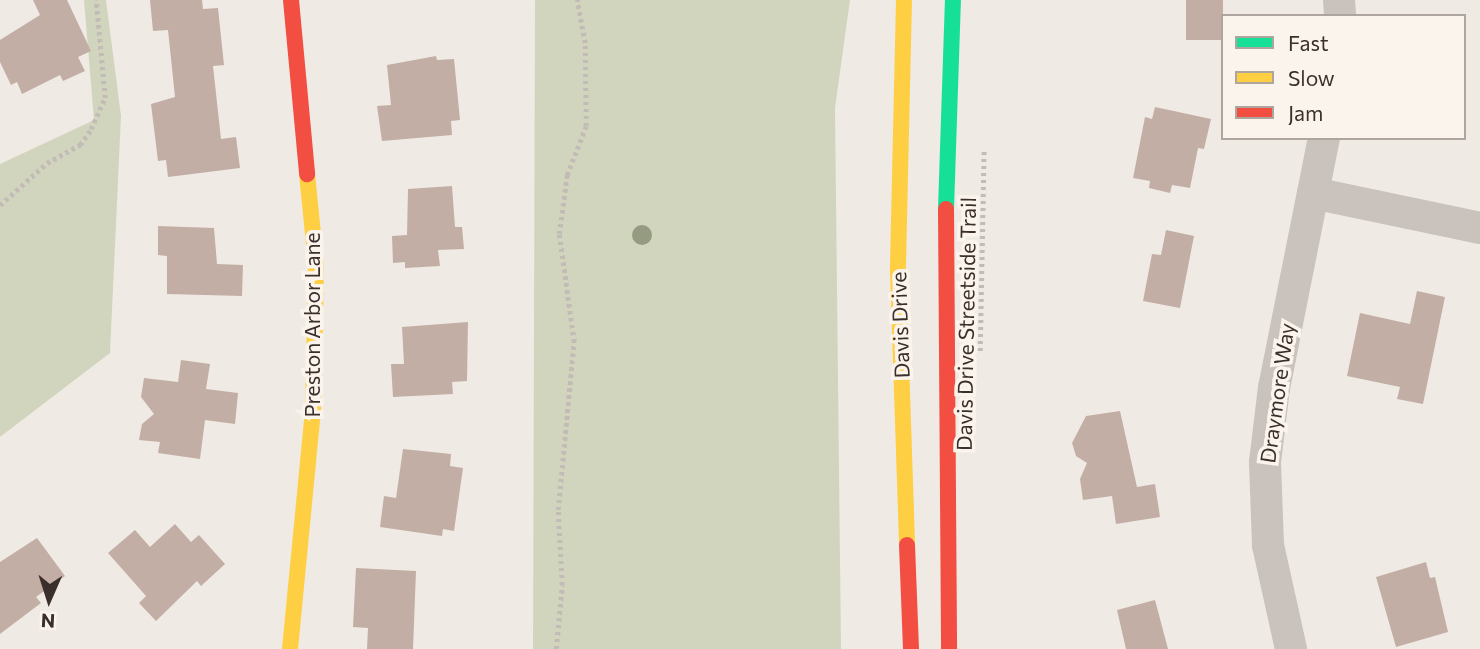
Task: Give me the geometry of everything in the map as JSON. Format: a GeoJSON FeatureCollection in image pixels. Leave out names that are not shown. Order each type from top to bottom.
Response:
{"type":"FeatureCollection","features":[{"type":"Feature","properties":{"kind":"main road","name":"Preston Arbor Lane"},"geometry":{"type":"LineString","coordinates":[[290,649],[313,411],[316,264],[291,0]]}},
{"type":"Feature","properties":{"kind":"main road","name":"Davis Drive"},"geometry":{"type":"LineString","coordinates":[[904,0],[898,271],[911,649]]}},
{"type":"Feature","properties":{"kind":"main road","name":"Davis Drive"},"geometry":{"type":"LineString","coordinates":[[949,649],[943,287],[953,0]]}},
{"type":"Feature","properties":{"kind":"street","name":"Draymore Way"},"geometry":{"type":"LineString","coordinates":[[1291,649],[1268,545],[1265,462],[1273,388],[1324,140]]}},
{"type":"Feature","properties":{"kind":"street"},"geometry":{"type":"LineString","coordinates":[[1313,194],[1480,228]]}},
{"type":"Feature","properties":{"kind":"path"},"geometry":{"type":"LineString","coordinates":[[0,205],[47,163],[79,145],[91,129],[105,99],[96,0]]}},
{"type":"Feature","properties":{"kind":"path"},"geometry":{"type":"LineString","coordinates":[[556,649],[562,585],[558,510],[574,342],[559,234],[567,175],[586,125],[585,43],[577,0]]}},
{"type":"Feature","properties":{"kind":"path","name":"Davis Drive Streetside Trail"},"geometry":{"type":"LineString","coordinates":[[980,358],[984,135]]}},
{"type":"Feature","properties":{"kind":"green space"},"geometry":{"type":"Polygon","coordinates":[[[84,0],[106,0],[121,116],[110,353],[0,437],[0,164],[94,120],[84,0]]]}},
{"type":"Feature","properties":{"kind":"green space"},"geometry":{"type":"Polygon","coordinates":[[[535,0],[850,0],[835,108],[841,649],[533,649],[535,0]]]}},
{"type":"Feature","properties":{"kind":"building"},"geometry":{"type":"Polygon","coordinates":[[[33,0],[67,0],[91,51],[78,57],[85,71],[63,81],[60,75],[22,94],[17,82],[11,85],[0,62],[0,40],[40,15],[33,0]]]}},
{"type":"Feature","properties":{"kind":"building"},"geometry":{"type":"Polygon","coordinates":[[[150,0],[202,0],[203,9],[218,8],[224,65],[213,66],[221,139],[236,137],[240,168],[168,177],[166,160],[158,161],[151,104],[175,97],[168,30],[153,31],[150,0]]]}},
{"type":"Feature","properties":{"kind":"building"},"geometry":{"type":"Polygon","coordinates":[[[1186,0],[1223,0],[1221,40],[1186,40],[1186,0]]]}},
{"type":"Feature","properties":{"kind":"building"},"geometry":{"type":"Polygon","coordinates":[[[436,56],[437,60],[454,59],[460,120],[451,121],[452,135],[382,141],[377,106],[391,105],[387,65],[436,56]]]}},
{"type":"Feature","properties":{"kind":"building"},"geometry":{"type":"Polygon","coordinates":[[[1155,107],[1211,119],[1204,149],[1198,148],[1190,188],[1172,185],[1170,193],[1149,188],[1150,181],[1133,178],[1145,117],[1152,119],[1155,107]]]}},
{"type":"Feature","properties":{"kind":"building"},"geometry":{"type":"Polygon","coordinates":[[[452,186],[455,227],[462,227],[464,249],[438,250],[440,266],[405,268],[405,262],[393,263],[392,236],[407,235],[408,189],[452,186]]]}},
{"type":"Feature","properties":{"kind":"building"},"geometry":{"type":"Polygon","coordinates":[[[158,226],[214,228],[217,264],[243,265],[242,296],[167,294],[167,256],[158,255],[158,226]]]}},
{"type":"Feature","properties":{"kind":"building"},"geometry":{"type":"Polygon","coordinates":[[[1166,230],[1194,236],[1180,308],[1143,301],[1152,254],[1161,255],[1166,230]]]}},
{"type":"Feature","properties":{"kind":"building"},"geometry":{"type":"Polygon","coordinates":[[[1417,291],[1445,297],[1423,404],[1397,399],[1400,387],[1347,376],[1360,313],[1410,324],[1417,291]]]}},
{"type":"Feature","properties":{"kind":"building"},"geometry":{"type":"Polygon","coordinates":[[[468,322],[467,381],[452,382],[453,394],[393,397],[391,364],[404,364],[402,327],[468,322]]]}},
{"type":"Feature","properties":{"kind":"building"},"geometry":{"type":"Polygon","coordinates":[[[181,360],[210,364],[206,389],[238,393],[235,424],[205,420],[200,459],[158,453],[160,442],[139,440],[142,424],[154,414],[141,397],[144,378],[178,382],[181,360]]]}},
{"type":"Feature","properties":{"kind":"building"},"geometry":{"type":"Polygon","coordinates":[[[1120,411],[1137,487],[1155,484],[1160,517],[1116,524],[1112,496],[1083,500],[1080,479],[1087,463],[1076,456],[1072,443],[1086,416],[1120,411]]]}},
{"type":"Feature","properties":{"kind":"building"},"geometry":{"type":"Polygon","coordinates":[[[403,449],[451,454],[450,466],[463,468],[454,531],[443,529],[442,536],[380,527],[384,496],[396,498],[403,449]]]}},
{"type":"Feature","properties":{"kind":"building"},"geometry":{"type":"Polygon","coordinates":[[[175,524],[191,542],[199,535],[225,564],[201,586],[197,581],[156,621],[139,603],[146,596],[108,553],[135,530],[150,547],[175,524]]]}},
{"type":"Feature","properties":{"kind":"building"},"geometry":{"type":"Polygon","coordinates":[[[37,538],[65,576],[36,597],[41,603],[0,634],[0,562],[37,538]]]}},
{"type":"Feature","properties":{"kind":"building"},"geometry":{"type":"Polygon","coordinates":[[[1426,562],[1430,578],[1435,577],[1448,632],[1396,647],[1376,577],[1426,562]]]}},
{"type":"Feature","properties":{"kind":"building"},"geometry":{"type":"Polygon","coordinates":[[[356,568],[416,571],[413,649],[367,649],[368,628],[353,627],[356,568]]]}},
{"type":"Feature","properties":{"kind":"building"},"geometry":{"type":"Polygon","coordinates":[[[1155,600],[1168,649],[1126,649],[1117,610],[1155,600]]]}},
{"type":"Feature","properties":{"kind":"traffic: fast"},"geometry":{"type":"LineString","coordinates":[[946,209],[953,0]]}},
{"type":"Feature","properties":{"kind":"traffic: slow"},"geometry":{"type":"LineString","coordinates":[[904,0],[898,271],[907,545]]}},
{"type":"Feature","properties":{"kind":"traffic: slow"},"geometry":{"type":"LineString","coordinates":[[290,649],[313,411],[316,264],[307,174]]}},
{"type":"Feature","properties":{"kind":"traffic: jam"},"geometry":{"type":"LineString","coordinates":[[291,0],[307,174]]}},
{"type":"Feature","properties":{"kind":"traffic: jam"},"geometry":{"type":"LineString","coordinates":[[946,209],[949,649]]}},
{"type":"Feature","properties":{"kind":"traffic: jam"},"geometry":{"type":"LineString","coordinates":[[907,545],[911,649]]}}]}
